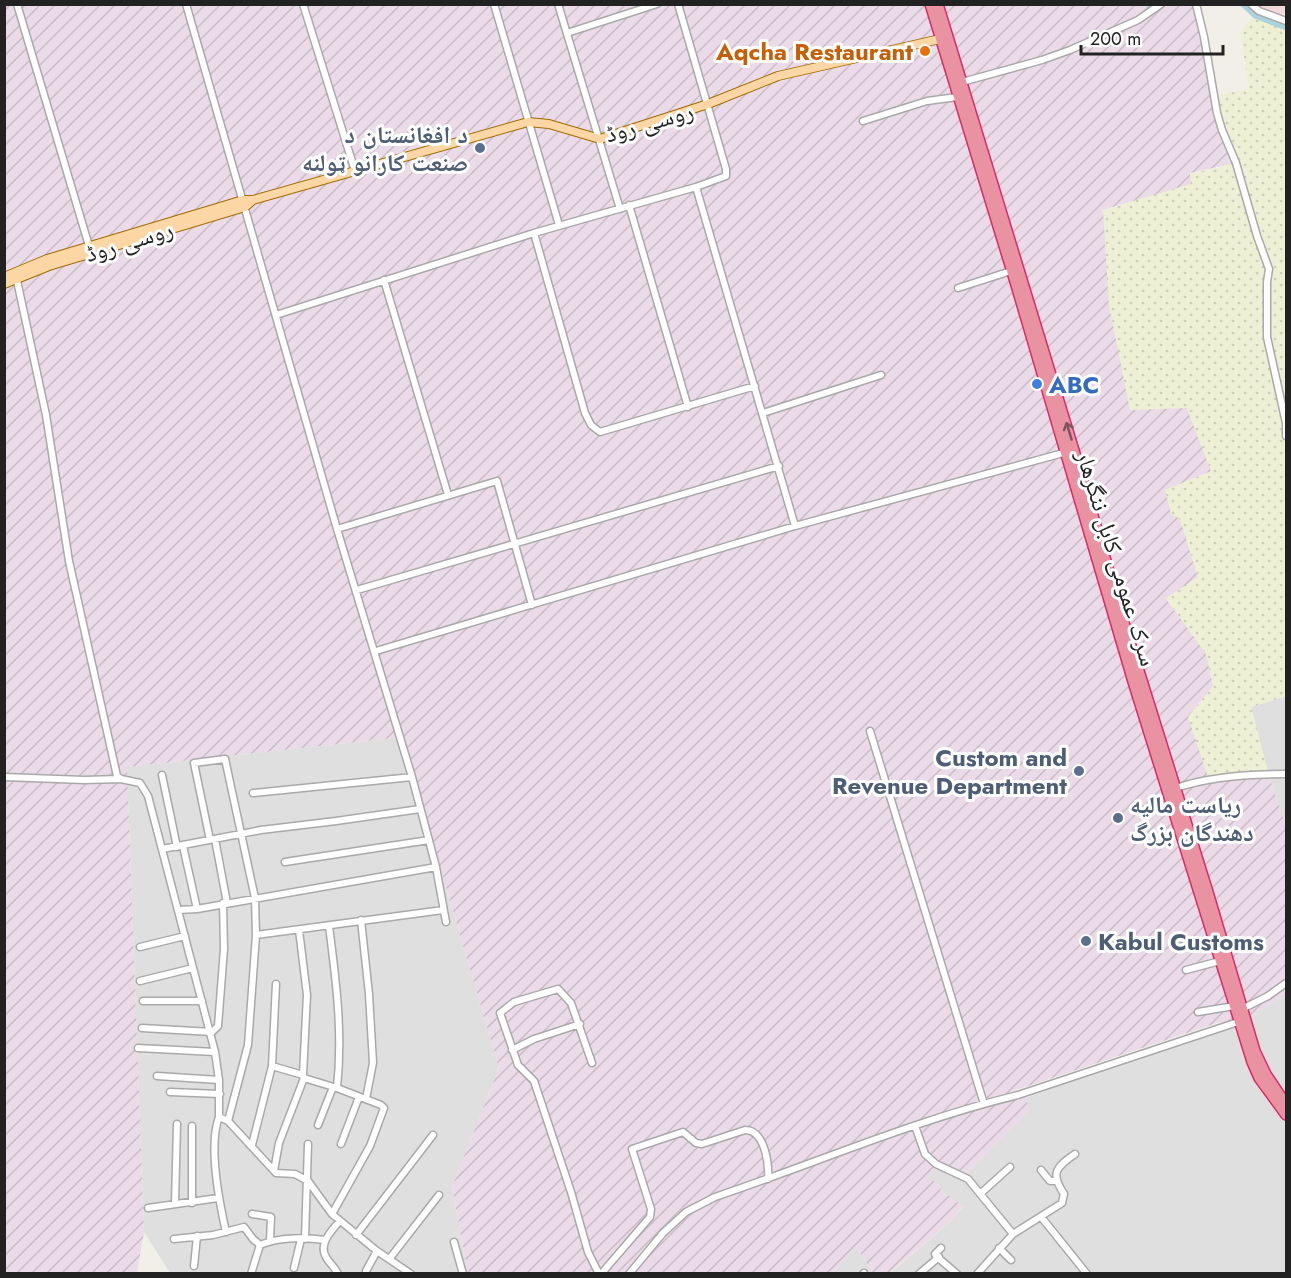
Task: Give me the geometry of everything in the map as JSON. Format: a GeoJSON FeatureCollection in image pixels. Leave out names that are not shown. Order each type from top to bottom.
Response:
{"type":"FeatureCollection","features":[{"type":"Feature","properties":{"kind":"highway","name":"سرک عمومی کابل ننگرهار"},"geometry":{"type":"LineString","coordinates":[[930,4],[957,97],[994,200],[1011,271],[1070,451],[1134,685],[1220,961],[1255,1051],[1266,1074],[1287,1104]]}},
{"type":"Feature","properties":{"kind":"highway","name":"سرک عمومی کابل ننگرهار"},"geometry":{"type":"LineString","coordinates":[[938,4],[994,200],[1070,451],[1176,788],[1238,1008]]}},
{"type":"Feature","properties":{"kind":"highway","name":"سرک عمومی کابل ننگرهار"},"geometry":{"type":"LineString","coordinates":[[1242,1020],[1252,1062],[1259,1078],[1287,1114]]}},
{"type":"Feature","properties":{"kind":"main road","name":"روسی روڈ"},"geometry":{"type":"LineString","coordinates":[[4,277],[93,252],[253,200],[528,122],[549,124],[600,139],[708,104],[778,76],[940,39]]}},
{"type":"Feature","properties":{"kind":"main road","name":"روسی روڈ"},"geometry":{"type":"LineString","coordinates":[[4,284],[16,274],[89,246],[244,203]]}},
{"type":"Feature","properties":{"kind":"street"},"geometry":{"type":"LineString","coordinates":[[17,4],[89,246]]}},
{"type":"Feature","properties":{"kind":"street"},"geometry":{"type":"LineString","coordinates":[[186,4],[337,529],[376,651],[412,777],[436,867],[446,922]]}},
{"type":"Feature","properties":{"kind":"street"},"geometry":{"type":"LineString","coordinates":[[303,4],[355,171]]}},
{"type":"Feature","properties":{"kind":"street"},"geometry":{"type":"LineString","coordinates":[[494,4],[559,225]]}},
{"type":"Feature","properties":{"kind":"street"},"geometry":{"type":"LineString","coordinates":[[558,4],[620,209]]}},
{"type":"Feature","properties":{"kind":"street"},"geometry":{"type":"LineString","coordinates":[[567,33],[657,4]]}},
{"type":"Feature","properties":{"kind":"street"},"geometry":{"type":"LineString","coordinates":[[276,315],[559,225],[696,187],[726,176],[708,104],[678,4]]}},
{"type":"Feature","properties":{"kind":"street"},"geometry":{"type":"LineString","coordinates":[[962,82],[1070,50],[1138,20],[1161,4]]}},
{"type":"Feature","properties":{"kind":"street"},"geometry":{"type":"LineString","coordinates":[[1196,4],[1204,37],[1216,113],[1236,163],[1269,269],[1267,337],[1287,436]]}},
{"type":"Feature","properties":{"kind":"street"},"geometry":{"type":"LineString","coordinates":[[1251,4],[1259,11],[1287,21]]}},
{"type":"Feature","properties":{"kind":"street"},"geometry":{"type":"LineString","coordinates":[[863,121],[927,101],[957,97]]}},
{"type":"Feature","properties":{"kind":"street"},"geometry":{"type":"LineString","coordinates":[[696,187],[795,526]]}},
{"type":"Feature","properties":{"kind":"street"},"geometry":{"type":"LineString","coordinates":[[629,205],[688,407]]}},
{"type":"Feature","properties":{"kind":"street"},"geometry":{"type":"LineString","coordinates":[[534,233],[585,412],[591,425],[600,432],[755,386]]}},
{"type":"Feature","properties":{"kind":"street"},"geometry":{"type":"LineString","coordinates":[[957,288],[1011,271]]}},
{"type":"Feature","properties":{"kind":"street"},"geometry":{"type":"LineString","coordinates":[[16,274],[46,415],[69,561],[117,776],[121,779]]}},
{"type":"Feature","properties":{"kind":"street"},"geometry":{"type":"LineString","coordinates":[[384,280],[448,495]]}},
{"type":"Feature","properties":{"kind":"street"},"geometry":{"type":"LineString","coordinates":[[763,413],[881,375]]}},
{"type":"Feature","properties":{"kind":"street"},"geometry":{"type":"LineString","coordinates":[[376,651],[795,526],[1070,451]]}},
{"type":"Feature","properties":{"kind":"street"},"geometry":{"type":"LineString","coordinates":[[357,590],[779,466]]}},
{"type":"Feature","properties":{"kind":"street"},"geometry":{"type":"LineString","coordinates":[[337,529],[497,481],[532,605]]}},
{"type":"Feature","properties":{"kind":"street"},"geometry":{"type":"LineString","coordinates":[[870,731],[984,1104]]}},
{"type":"Feature","properties":{"kind":"street"},"geometry":{"type":"LineString","coordinates":[[142,1028],[210,1030],[212,1032],[218,1026],[225,903],[213,839],[194,763],[225,759],[255,898],[256,935],[248,1045],[228,1121]]}},
{"type":"Feature","properties":{"kind":"street"},"geometry":{"type":"LineString","coordinates":[[1176,788],[1218,779],[1260,774],[1287,774]]}},
{"type":"Feature","properties":{"kind":"street"},"geometry":{"type":"LineString","coordinates":[[162,775],[197,909]]}},
{"type":"Feature","properties":{"kind":"street"},"geometry":{"type":"LineString","coordinates":[[4,777],[121,779],[140,783],[145,788],[215,1052],[220,1094],[215,1146],[218,1197],[226,1232]]}},
{"type":"Feature","properties":{"kind":"street"},"geometry":{"type":"LineString","coordinates":[[253,793],[412,777]]}},
{"type":"Feature","properties":{"kind":"street"},"geometry":{"type":"LineString","coordinates":[[162,849],[241,833],[420,809]]}},
{"type":"Feature","properties":{"kind":"street"},"geometry":{"type":"LineString","coordinates":[[285,862],[429,840]]}},
{"type":"Feature","properties":{"kind":"street"},"geometry":{"type":"LineString","coordinates":[[178,910],[197,909],[436,867]]}},
{"type":"Feature","properties":{"kind":"street"},"geometry":{"type":"LineString","coordinates":[[256,935],[443,910]]}},
{"type":"Feature","properties":{"kind":"street"},"geometry":{"type":"LineString","coordinates":[[341,1144],[363,1098],[373,1063],[361,920]]}},
{"type":"Feature","properties":{"kind":"street"},"geometry":{"type":"LineString","coordinates":[[318,1125],[335,1087],[340,1060],[339,1002],[329,926]]}},
{"type":"Feature","properties":{"kind":"street"},"geometry":{"type":"LineString","coordinates":[[274,1171],[279,1143],[304,1077],[307,995],[299,930]]}},
{"type":"Feature","properties":{"kind":"street"},"geometry":{"type":"LineString","coordinates":[[140,947],[185,936]]}},
{"type":"Feature","properties":{"kind":"street"},"geometry":{"type":"LineString","coordinates":[[1180,947],[1214,940]]}},
{"type":"Feature","properties":{"kind":"street"},"geometry":{"type":"LineString","coordinates":[[1186,970],[1220,961]]}},
{"type":"Feature","properties":{"kind":"street"},"geometry":{"type":"LineString","coordinates":[[140,981],[193,968]]}},
{"type":"Feature","properties":{"kind":"street"},"geometry":{"type":"LineString","coordinates":[[1198,1012],[1238,1008],[1268,996],[1287,982]]}},
{"type":"Feature","properties":{"kind":"street"},"geometry":{"type":"LineString","coordinates":[[252,1145],[272,1066],[276,984]]}},
{"type":"Feature","properties":{"kind":"street"},"geometry":{"type":"LineString","coordinates":[[592,1063],[571,1003],[558,989],[514,1002],[500,1013],[518,1065],[534,1081],[571,1192],[588,1252],[600,1274],[650,1217],[651,1209],[632,1149],[682,1132],[696,1143],[702,1144],[745,1130],[752,1130],[757,1133],[767,1157],[768,1179]]}},
{"type":"Feature","properties":{"kind":"street"},"geometry":{"type":"LineString","coordinates":[[143,1000],[202,1001]]}},
{"type":"Feature","properties":{"kind":"street"},"geometry":{"type":"LineString","coordinates":[[629,1274],[663,1233],[686,1212],[716,1197],[915,1126],[1018,1095],[1242,1020]]}},
{"type":"Feature","properties":{"kind":"street"},"geometry":{"type":"LineString","coordinates":[[512,1050],[534,1039],[580,1024]]}},
{"type":"Feature","properties":{"kind":"street"},"geometry":{"type":"LineString","coordinates":[[138,1048],[215,1052]]}},
{"type":"Feature","properties":{"kind":"street"},"geometry":{"type":"LineString","coordinates":[[272,1066],[335,1087],[384,1108],[370,1146],[332,1214]]}},
{"type":"Feature","properties":{"kind":"street"},"geometry":{"type":"LineString","coordinates":[[157,1076],[219,1080]]}},
{"type":"Feature","properties":{"kind":"street"},"geometry":{"type":"LineString","coordinates":[[170,1092],[220,1094]]}},
{"type":"Feature","properties":{"kind":"street"},"geometry":{"type":"LineString","coordinates":[[219,1117],[228,1121],[276,1173],[300,1175],[308,1181],[332,1214],[377,1251],[411,1274]]}},
{"type":"Feature","properties":{"kind":"street"},"geometry":{"type":"LineString","coordinates":[[175,1204],[177,1124]]}},
{"type":"Feature","properties":{"kind":"street"},"geometry":{"type":"LineString","coordinates":[[192,1126],[192,1203]]}},
{"type":"Feature","properties":{"kind":"street"},"geometry":{"type":"LineString","coordinates":[[915,1126],[925,1154],[936,1164],[968,1179],[1013,1234]]}},
{"type":"Feature","properties":{"kind":"street"},"geometry":{"type":"LineString","coordinates":[[356,1235],[433,1135]]}},
{"type":"Feature","properties":{"kind":"street"},"geometry":{"type":"LineString","coordinates":[[294,1268],[303,1239],[308,1181],[308,1144]]}},
{"type":"Feature","properties":{"kind":"street"},"geometry":{"type":"LineString","coordinates":[[977,1274],[1013,1234],[1062,1203],[1064,1194],[1056,1181],[1057,1169],[1075,1154]]}},
{"type":"Feature","properties":{"kind":"street"},"geometry":{"type":"LineString","coordinates":[[980,1194],[1010,1167]]}},
{"type":"Feature","properties":{"kind":"street"},"geometry":{"type":"LineString","coordinates":[[1041,1170],[1050,1181],[1056,1181]]}},
{"type":"Feature","properties":{"kind":"street"},"geometry":{"type":"LineString","coordinates":[[390,1258],[440,1195]]}},
{"type":"Feature","properties":{"kind":"street"},"geometry":{"type":"LineString","coordinates":[[148,1208],[192,1203],[218,1197]]}},
{"type":"Feature","properties":{"kind":"street"},"geometry":{"type":"LineString","coordinates":[[252,1214],[271,1217],[270,1241]]}},
{"type":"Feature","properties":{"kind":"street"},"geometry":{"type":"LineString","coordinates":[[1041,1218],[1087,1274]]}},
{"type":"Feature","properties":{"kind":"street"},"geometry":{"type":"LineString","coordinates":[[338,1274],[324,1254],[325,1240],[340,1221]]}},
{"type":"Feature","properties":{"kind":"street"},"geometry":{"type":"LineString","coordinates":[[174,1239],[226,1232],[244,1227],[260,1245]]}},
{"type":"Feature","properties":{"kind":"street"},"geometry":{"type":"LineString","coordinates":[[194,1266],[197,1236]]}},
{"type":"Feature","properties":{"kind":"street"},"geometry":{"type":"LineString","coordinates":[[260,1245],[270,1241],[325,1240]]}},
{"type":"Feature","properties":{"kind":"street"},"geometry":{"type":"LineString","coordinates":[[454,1242],[463,1274]]}},
{"type":"Feature","properties":{"kind":"street"},"geometry":{"type":"LineString","coordinates":[[251,1274],[260,1245]]}},
{"type":"Feature","properties":{"kind":"street"},"geometry":{"type":"LineString","coordinates":[[941,1248],[935,1254],[957,1274]]}},
{"type":"Feature","properties":{"kind":"street"},"geometry":{"type":"LineString","coordinates":[[999,1248],[1011,1260]]}},
{"type":"Feature","properties":{"kind":"street"},"geometry":{"type":"LineString","coordinates":[[366,1274],[377,1251]]}},
{"type":"Feature","properties":{"kind":"street"},"geometry":{"type":"LineString","coordinates":[[919,1274],[939,1257]]}},
{"type":"Feature","properties":{"kind":"shaded area"},"geometry":{"type":"Polygon","coordinates":[[[1196,4],[1217,113],[1236,163],[1190,173],[1192,184],[1103,210],[1187,408],[1211,471],[1180,519],[1198,578],[1166,599],[1207,654],[1213,686],[1269,776],[1286,826],[1286,993],[1234,1028],[1220,1022],[1016,1090],[1026,1098],[1029,1111],[973,1167],[964,1174],[937,1164],[928,1177],[941,1187],[940,1190],[963,1206],[950,1222],[889,1273],[873,1273],[856,1246],[833,1273],[468,1273],[452,1187],[499,1068],[402,737],[127,767],[144,1232],[137,1273],[5,1274],[5,5],[1196,4]]]}},
{"type":"Feature","properties":{"kind":"shaded area"},"geometry":{"type":"Polygon","coordinates":[[[1251,5],[1286,5],[1286,13],[1276,17],[1251,5]]]}},
{"type":"Feature","properties":{"kind":"shaded area"},"geometry":{"type":"Polygon","coordinates":[[[1286,696],[1286,826],[1269,776],[1251,707],[1286,696]]]}},
{"type":"Feature","properties":{"kind":"shaded area"},"geometry":{"type":"Polygon","coordinates":[[[402,737],[499,1068],[452,1187],[468,1273],[170,1273],[144,1232],[127,767],[402,737]]]}},
{"type":"Feature","properties":{"kind":"shaded area"},"geometry":{"type":"Polygon","coordinates":[[[1286,993],[1286,1096],[1244,1023],[1286,993]]]}},
{"type":"Feature","properties":{"kind":"shaded area"},"geometry":{"type":"Polygon","coordinates":[[[1234,1028],[1259,1089],[1286,1124],[1286,1273],[889,1274],[950,1222],[963,1207],[939,1190],[940,1187],[927,1177],[937,1164],[964,1174],[1028,1111],[1026,1098],[1089,1073],[1234,1028]]]}},
{"type":"Feature","properties":{"kind":"shaded area"},"geometry":{"type":"Polygon","coordinates":[[[856,1246],[873,1273],[833,1274],[842,1262],[856,1246]]]}},
{"type":"Feature","properties":{"kind":"green space"},"geometry":{"type":"Polygon","coordinates":[[[1259,11],[1276,17],[1286,13],[1286,696],[1251,707],[1269,776],[1208,777],[1188,717],[1213,686],[1206,654],[1166,598],[1198,577],[1180,519],[1171,514],[1165,490],[1211,471],[1187,408],[1130,410],[1109,305],[1103,210],[1191,184],[1190,174],[1236,163],[1213,96],[1249,89],[1240,31],[1259,11]]]}},
{"type":"Feature","properties":{"kind":"waterway"},"geometry":{"type":"LineString","coordinates":[[1242,4],[1255,16],[1286,28]]}},
{"type":"Feature","properties":{"kind":"place","name":"Aqcha Restaurant"},"geometry":{"type":"Point","coordinates":[925,51]}},
{"type":"Feature","properties":{"kind":"place","name":"د افغانستان د صنعت کارانو ټولنه"},"geometry":{"type":"Point","coordinates":[480,148]}},
{"type":"Feature","properties":{"kind":"place","name":"ABC"},"geometry":{"type":"Point","coordinates":[1037,384]}},
{"type":"Feature","properties":{"kind":"place","name":"Custom and Revenue Department"},"geometry":{"type":"Point","coordinates":[1079,771]}},
{"type":"Feature","properties":{"kind":"place","name":"ریاست مالیه دهندگان بزرگ"},"geometry":{"type":"Point","coordinates":[1118,818]}},
{"type":"Feature","properties":{"kind":"place","name":"Kabul Customs"},"geometry":{"type":"Point","coordinates":[1086,941]}}]}
